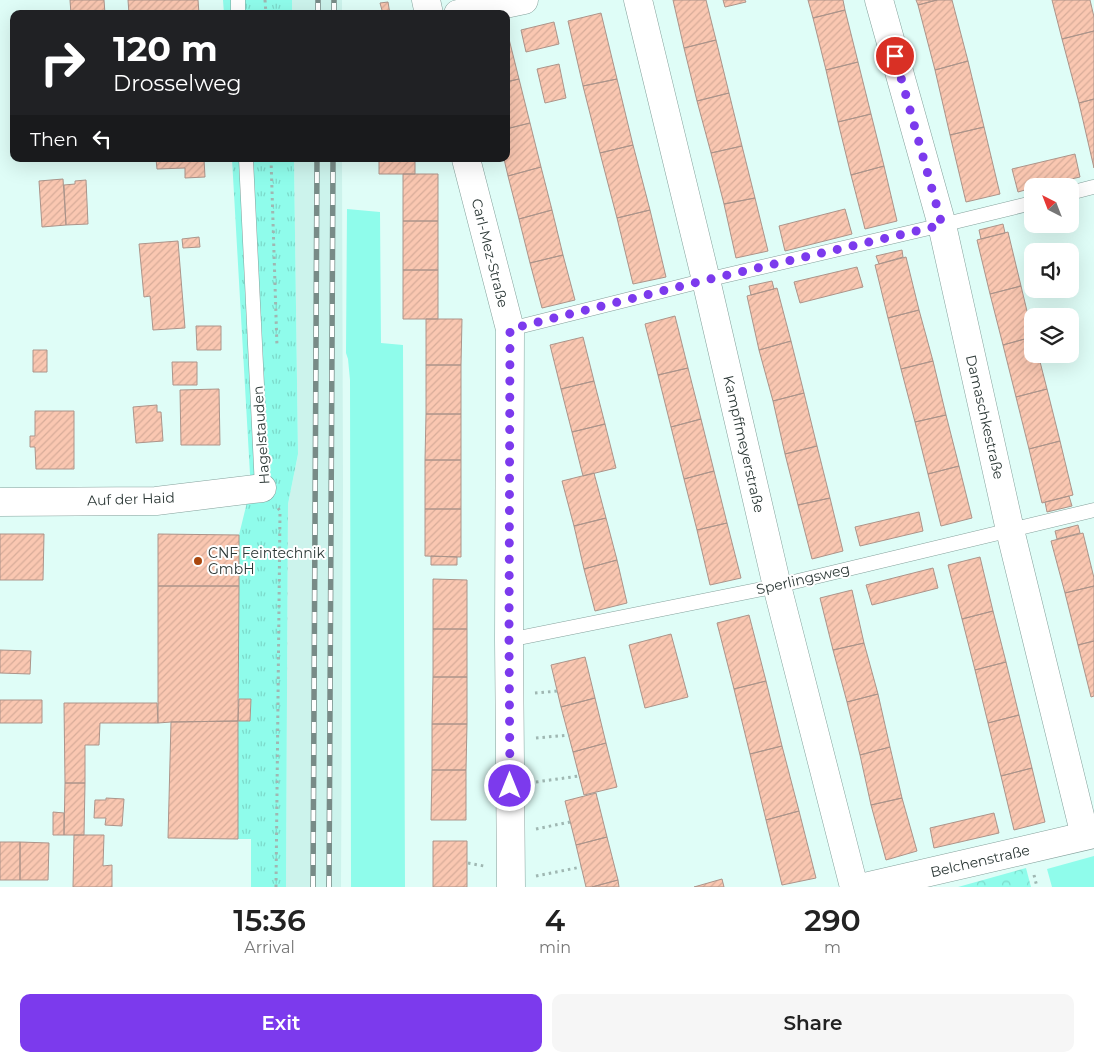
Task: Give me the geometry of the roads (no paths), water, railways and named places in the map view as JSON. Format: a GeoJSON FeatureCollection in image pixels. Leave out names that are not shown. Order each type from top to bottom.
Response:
{"type":"FeatureCollection","features":[{"type":"Feature","properties":{"kind":"street"},"geometry":{"type":"LineString","coordinates":[[477,10],[524,0]]}},
{"type":"Feature","properties":{"kind":"street","name":"Kampffmeyerstraße"},"geometry":{"type":"LineString","coordinates":[[638,0],[706,280],[777,586],[854,887]]}},
{"type":"Feature","properties":{"kind":"street","name":"Damaschkestraße"},"geometry":{"type":"LineString","coordinates":[[879,0],[942,225],[1010,530],[1090,835]]}},
{"type":"Feature","properties":{"kind":"street","name":"Carl-Mez-Straße"},"geometry":{"type":"LineString","coordinates":[[467,162],[510,329],[509,640],[511,884]]}},
{"type":"Feature","properties":{"kind":"street","name":"Auf der Haid"},"geometry":{"type":"LineString","coordinates":[[0,502],[156,501],[262,488]]}},
{"type":"Feature","properties":{"kind":"street","name":"Belchenstraße"},"geometry":{"type":"LineString","coordinates":[[865,887],[1090,835]]}},
{"type":"Feature","properties":{"kind":"lane","name":"Hagelstauden"},"geometry":{"type":"LineString","coordinates":[[246,162],[262,488]]}},
{"type":"Feature","properties":{"kind":"lane"},"geometry":{"type":"LineString","coordinates":[[1079,191],[1093,187]]}},
{"type":"Feature","properties":{"kind":"lane"},"geometry":{"type":"LineString","coordinates":[[510,329],[1024,204]]}},
{"type":"Feature","properties":{"kind":"lane","name":"Sperlingsweg"},"geometry":{"type":"LineString","coordinates":[[509,640],[777,586],[1094,510]]}},
{"type":"Feature","properties":{"kind":"railway"},"geometry":{"type":"LineString","coordinates":[[318,0],[318,10]]}},
{"type":"Feature","properties":{"kind":"railway"},"geometry":{"type":"LineString","coordinates":[[334,0],[334,10]]}},
{"type":"Feature","properties":{"kind":"railway"},"geometry":{"type":"LineString","coordinates":[[313,887],[317,162]]}},
{"type":"Feature","properties":{"kind":"railway"},"geometry":{"type":"LineString","coordinates":[[329,887],[333,162]]}},
{"type":"Feature","properties":{"kind":"place","name":"CNF Feintechnik GmbH"},"geometry":{"type":"Point","coordinates":[198,561]}}]}
